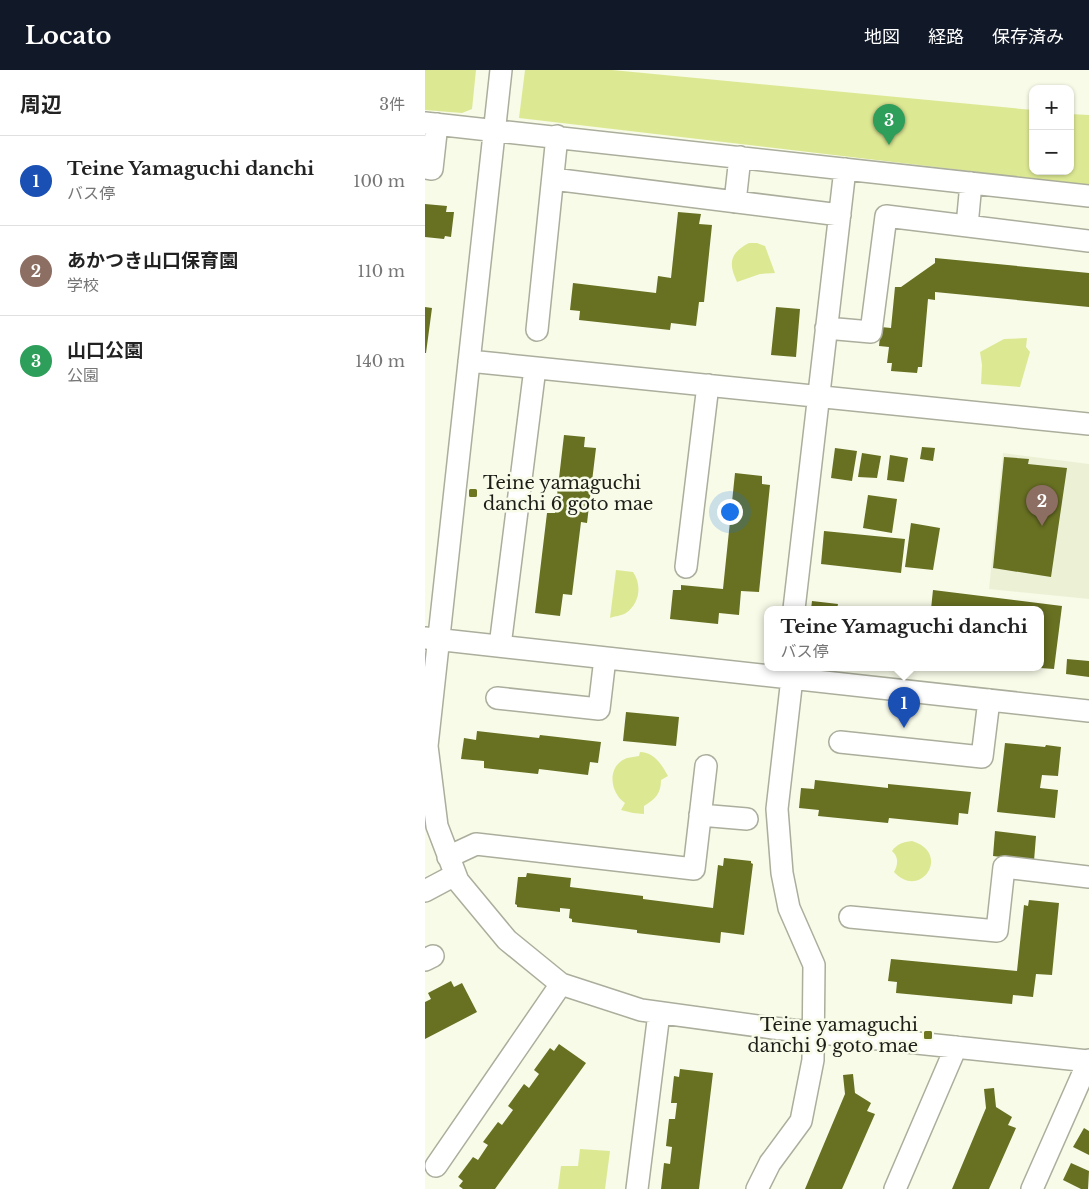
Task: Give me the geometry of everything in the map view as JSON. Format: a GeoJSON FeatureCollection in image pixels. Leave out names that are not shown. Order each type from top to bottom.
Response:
{"type":"FeatureCollection","features":[{"type":"Feature","properties":{"kind":"street"},"geometry":{"type":"LineString","coordinates":[[501,70],[469,361],[432,639],[427,746],[437,826],[458,881],[507,940],[561,984],[641,1010],[813,1032],[1089,1060],[1032,1189]]}},
{"type":"Feature","properties":{"kind":"street"},"geometry":{"type":"LineString","coordinates":[[425,168],[433,169],[431,123],[1089,196]]}},
{"type":"Feature","properties":{"kind":"street"},"geometry":{"type":"LineString","coordinates":[[537,330],[557,136]]}},
{"type":"Feature","properties":{"kind":"street"},"geometry":{"type":"LineString","coordinates":[[735,202],[740,157]]}},
{"type":"Feature","properties":{"kind":"street"},"geometry":{"type":"LineString","coordinates":[[794,606],[845,169]]}},
{"type":"Feature","properties":{"kind":"street"},"geometry":{"type":"LineString","coordinates":[[553,179],[839,215]]}},
{"type":"Feature","properties":{"kind":"street"},"geometry":{"type":"LineString","coordinates":[[967,226],[971,183]]}},
{"type":"Feature","properties":{"kind":"street"},"geometry":{"type":"LineString","coordinates":[[826,328],[871,332],[886,216],[1089,241]]}},
{"type":"Feature","properties":{"kind":"street"},"geometry":{"type":"LineString","coordinates":[[469,361],[1089,424]]}},
{"type":"Feature","properties":{"kind":"street"},"geometry":{"type":"LineString","coordinates":[[500,646],[535,368]]}},
{"type":"Feature","properties":{"kind":"street"},"geometry":{"type":"LineString","coordinates":[[686,567],[708,385]]}},
{"type":"Feature","properties":{"kind":"street"},"geometry":{"type":"LineString","coordinates":[[432,639],[605,658],[789,674],[1089,711]]}},
{"type":"Feature","properties":{"kind":"street"},"geometry":{"type":"LineString","coordinates":[[497,698],[599,709],[605,658]]}},
{"type":"Feature","properties":{"kind":"street"},"geometry":{"type":"LineString","coordinates":[[757,1189],[769,1163],[801,1121],[813,1060],[814,965],[789,908],[782,873],[777,809],[789,674]]}},
{"type":"Feature","properties":{"kind":"street"},"geometry":{"type":"LineString","coordinates":[[840,742],[982,757],[989,700]]}},
{"type":"Feature","properties":{"kind":"street"},"geometry":{"type":"LineString","coordinates":[[425,891],[476,844],[694,869],[706,766]]}},
{"type":"Feature","properties":{"kind":"street"},"geometry":{"type":"LineString","coordinates":[[700,815],[747,819]]}},
{"type":"Feature","properties":{"kind":"street"},"geometry":{"type":"LineString","coordinates":[[850,917],[997,930],[1004,867],[1089,877]]}},
{"type":"Feature","properties":{"kind":"street"},"geometry":{"type":"LineString","coordinates":[[436,1166],[561,984]]}},
{"type":"Feature","properties":{"kind":"street"},"geometry":{"type":"LineString","coordinates":[[637,1189],[659,1013]]}},
{"type":"Feature","properties":{"kind":"street"},"geometry":{"type":"LineString","coordinates":[[895,1189],[956,1047]]}},
{"type":"Feature","properties":{"kind":"shaded area"},"geometry":{"type":"Polygon","coordinates":[[[1003,453],[1089,464],[1089,599],[989,589],[1003,453]]]}},
{"type":"Feature","properties":{"kind":"green space"},"geometry":{"type":"Polygon","coordinates":[[[425,70],[476,70],[472,109],[462,113],[425,110],[425,70]]]}},
{"type":"Feature","properties":{"kind":"green space"},"geometry":{"type":"Polygon","coordinates":[[[525,70],[612,70],[1029,110],[1029,175],[1074,175],[1074,114],[1089,115],[1089,185],[519,118],[525,70]]]}},
{"type":"Feature","properties":{"kind":"green space"},"geometry":{"type":"Polygon","coordinates":[[[749,243],[765,246],[775,273],[760,274],[737,282],[732,269],[734,255],[749,243]]]}},
{"type":"Feature","properties":{"kind":"green space"},"geometry":{"type":"Polygon","coordinates":[[[1027,338],[1026,347],[1030,352],[1020,387],[981,384],[982,365],[980,352],[1004,339],[1027,338]]]}},
{"type":"Feature","properties":{"kind":"green space"},"geometry":{"type":"Polygon","coordinates":[[[616,570],[633,572],[638,582],[638,594],[631,609],[622,615],[610,618],[616,570]]]}},
{"type":"Feature","properties":{"kind":"green space"},"geometry":{"type":"Polygon","coordinates":[[[640,752],[653,757],[668,776],[661,780],[657,796],[644,806],[644,814],[621,810],[625,803],[616,793],[613,780],[613,773],[620,762],[627,758],[639,756],[640,752]]]}},
{"type":"Feature","properties":{"kind":"green space"},"geometry":{"type":"Polygon","coordinates":[[[912,841],[924,847],[930,855],[931,864],[928,872],[922,878],[914,881],[904,879],[894,872],[897,861],[892,851],[901,844],[912,841]]]}},
{"type":"Feature","properties":{"kind":"green space"},"geometry":{"type":"Polygon","coordinates":[[[580,1149],[610,1151],[605,1189],[558,1189],[561,1166],[578,1166],[580,1149]]]}},
{"type":"Feature","properties":{"kind":"building"},"geometry":{"type":"Polygon","coordinates":[[[425,204],[447,206],[446,212],[454,212],[451,237],[445,236],[444,239],[425,237],[425,204]]]}},
{"type":"Feature","properties":{"kind":"building"},"geometry":{"type":"Polygon","coordinates":[[[678,212],[701,214],[699,224],[712,225],[704,302],[699,302],[696,326],[671,323],[670,330],[579,320],[580,311],[570,310],[573,283],[656,293],[658,276],[671,278],[678,212]]]}},
{"type":"Feature","properties":{"kind":"building"},"geometry":{"type":"Polygon","coordinates":[[[935,258],[1089,273],[1089,307],[935,292],[935,300],[928,299],[922,367],[918,367],[917,373],[891,371],[892,363],[887,363],[889,347],[879,346],[881,327],[891,328],[895,287],[901,287],[935,263],[935,258]]]}},
{"type":"Feature","properties":{"kind":"building"},"geometry":{"type":"Polygon","coordinates":[[[425,307],[432,308],[426,353],[425,353],[425,307]]]}},
{"type":"Feature","properties":{"kind":"building"},"geometry":{"type":"Polygon","coordinates":[[[776,307],[800,309],[796,357],[771,355],[776,307]]]}},
{"type":"Feature","properties":{"kind":"building"},"geometry":{"type":"Polygon","coordinates":[[[564,435],[585,437],[584,447],[596,448],[587,523],[581,522],[572,595],[563,594],[560,616],[535,613],[547,513],[555,513],[564,435]]]}},
{"type":"Feature","properties":{"kind":"building"},"geometry":{"type":"Polygon","coordinates":[[[922,447],[935,448],[933,461],[920,459],[922,447]]]}},
{"type":"Feature","properties":{"kind":"building"},"geometry":{"type":"Polygon","coordinates":[[[835,448],[857,451],[852,481],[831,478],[835,448]]]}},
{"type":"Feature","properties":{"kind":"building"},"geometry":{"type":"Polygon","coordinates":[[[862,453],[881,456],[877,478],[858,477],[862,453]]]}},
{"type":"Feature","properties":{"kind":"building"},"geometry":{"type":"Polygon","coordinates":[[[890,455],[908,458],[904,482],[887,480],[890,455]]]}},
{"type":"Feature","properties":{"kind":"building"},"geometry":{"type":"Polygon","coordinates":[[[1004,457],[1029,459],[1028,464],[1067,468],[1051,577],[993,568],[1004,457]]]}},
{"type":"Feature","properties":{"kind":"building"},"geometry":{"type":"Polygon","coordinates":[[[735,473],[762,476],[762,484],[770,485],[759,592],[741,591],[739,615],[719,613],[718,624],[670,619],[673,590],[681,590],[681,585],[723,589],[735,473]]]}},
{"type":"Feature","properties":{"kind":"building"},"geometry":{"type":"Polygon","coordinates":[[[868,495],[897,499],[892,533],[863,528],[868,495]]]}},
{"type":"Feature","properties":{"kind":"building"},"geometry":{"type":"Polygon","coordinates":[[[911,523],[940,528],[933,570],[905,567],[911,523]]]}},
{"type":"Feature","properties":{"kind":"building"},"geometry":{"type":"Polygon","coordinates":[[[824,531],[905,539],[901,573],[821,564],[824,531]]]}},
{"type":"Feature","properties":{"kind":"building"},"geometry":{"type":"Polygon","coordinates":[[[933,590],[1062,606],[1054,669],[1044,668],[1044,606],[931,606],[933,590]]]}},
{"type":"Feature","properties":{"kind":"building"},"geometry":{"type":"Polygon","coordinates":[[[812,601],[838,604],[838,606],[811,606],[812,601]]]}},
{"type":"Feature","properties":{"kind":"building"},"geometry":{"type":"Polygon","coordinates":[[[1067,659],[1089,661],[1089,677],[1066,674],[1067,659]]]}},
{"type":"Feature","properties":{"kind":"building"},"geometry":{"type":"Polygon","coordinates":[[[626,712],[679,717],[676,746],[623,741],[626,712]]]}},
{"type":"Feature","properties":{"kind":"building"},"geometry":{"type":"Polygon","coordinates":[[[477,731],[539,738],[540,735],[601,742],[598,763],[590,762],[588,775],[539,769],[538,774],[484,768],[484,761],[461,759],[464,738],[476,740],[477,731]]]}},
{"type":"Feature","properties":{"kind":"building"},"geometry":{"type":"Polygon","coordinates":[[[1005,743],[1061,747],[1058,776],[1042,775],[1040,788],[1058,790],[1055,818],[997,812],[1005,743]]]}},
{"type":"Feature","properties":{"kind":"building"},"geometry":{"type":"Polygon","coordinates":[[[815,780],[888,788],[888,784],[971,792],[968,814],[959,813],[958,825],[889,818],[888,823],[818,816],[819,810],[799,808],[801,788],[814,789],[815,780]]]}},
{"type":"Feature","properties":{"kind":"building"},"geometry":{"type":"Polygon","coordinates":[[[995,831],[1036,836],[1034,861],[993,856],[995,831]]]}},
{"type":"Feature","properties":{"kind":"building"},"geometry":{"type":"Polygon","coordinates":[[[724,858],[751,861],[753,864],[744,935],[721,932],[720,943],[637,933],[637,930],[572,922],[572,919],[569,918],[570,909],[560,908],[560,912],[517,907],[515,904],[518,877],[526,877],[527,873],[571,878],[570,887],[643,896],[643,899],[713,908],[718,865],[723,866],[724,858]]]}},
{"type":"Feature","properties":{"kind":"building"},"geometry":{"type":"Polygon","coordinates":[[[1029,900],[1059,903],[1052,975],[1036,974],[1033,997],[1013,995],[1012,1004],[896,993],[897,982],[888,981],[891,959],[1017,971],[1024,905],[1028,906],[1029,900]]]}},
{"type":"Feature","properties":{"kind":"building"},"geometry":{"type":"Polygon","coordinates":[[[451,981],[454,987],[462,983],[477,1012],[425,1039],[425,1002],[431,999],[428,993],[451,981]]]}},
{"type":"Feature","properties":{"kind":"building"},"geometry":{"type":"Polygon","coordinates":[[[559,1044],[586,1063],[495,1189],[463,1189],[459,1186],[463,1181],[458,1177],[473,1157],[478,1160],[488,1145],[483,1142],[498,1122],[502,1125],[513,1110],[508,1106],[524,1084],[529,1088],[539,1074],[534,1070],[550,1048],[554,1051],[559,1044]]]}},
{"type":"Feature","properties":{"kind":"building"},"geometry":{"type":"Polygon","coordinates":[[[680,1069],[713,1073],[699,1189],[661,1189],[664,1163],[670,1164],[672,1147],[666,1146],[669,1119],[675,1119],[677,1103],[671,1103],[674,1076],[679,1077],[680,1069]]]}},
{"type":"Feature","properties":{"kind":"building"},"geometry":{"type":"Polygon","coordinates":[[[853,1074],[855,1093],[871,1103],[867,1111],[875,1114],[842,1189],[805,1189],[845,1094],[843,1075],[853,1074]]]}},
{"type":"Feature","properties":{"kind":"building"},"geometry":{"type":"Polygon","coordinates":[[[994,1088],[996,1107],[1012,1117],[1008,1125],[1016,1128],[989,1189],[952,1189],[986,1108],[984,1089],[994,1088]]]}},
{"type":"Feature","properties":{"kind":"building"},"geometry":{"type":"Polygon","coordinates":[[[1084,1128],[1089,1131],[1089,1155],[1073,1147],[1084,1128]]]}},
{"type":"Feature","properties":{"kind":"building"},"geometry":{"type":"Polygon","coordinates":[[[1071,1163],[1089,1171],[1088,1189],[1081,1189],[1063,1180],[1071,1163]]]}},
{"type":"Feature","properties":{"kind":"place","name":"山口公園"},"geometry":{"type":"Point","coordinates":[889,145]}},
{"type":"Feature","properties":{"kind":"place","name":"Teine yamaguchi danchi 6 goto mae"},"geometry":{"type":"Point","coordinates":[473,493]}},
{"type":"Feature","properties":{"kind":"place","name":"あかつき山口保育園"},"geometry":{"type":"Point","coordinates":[1042,526]}},
{"type":"Feature","properties":{"kind":"place","name":"Teine Yamaguchi danchi"},"geometry":{"type":"Point","coordinates":[904,728]}},
{"type":"Feature","properties":{"kind":"place","name":"Teine yamaguchi danchi 9 goto mae"},"geometry":{"type":"Point","coordinates":[928,1035]}}]}
